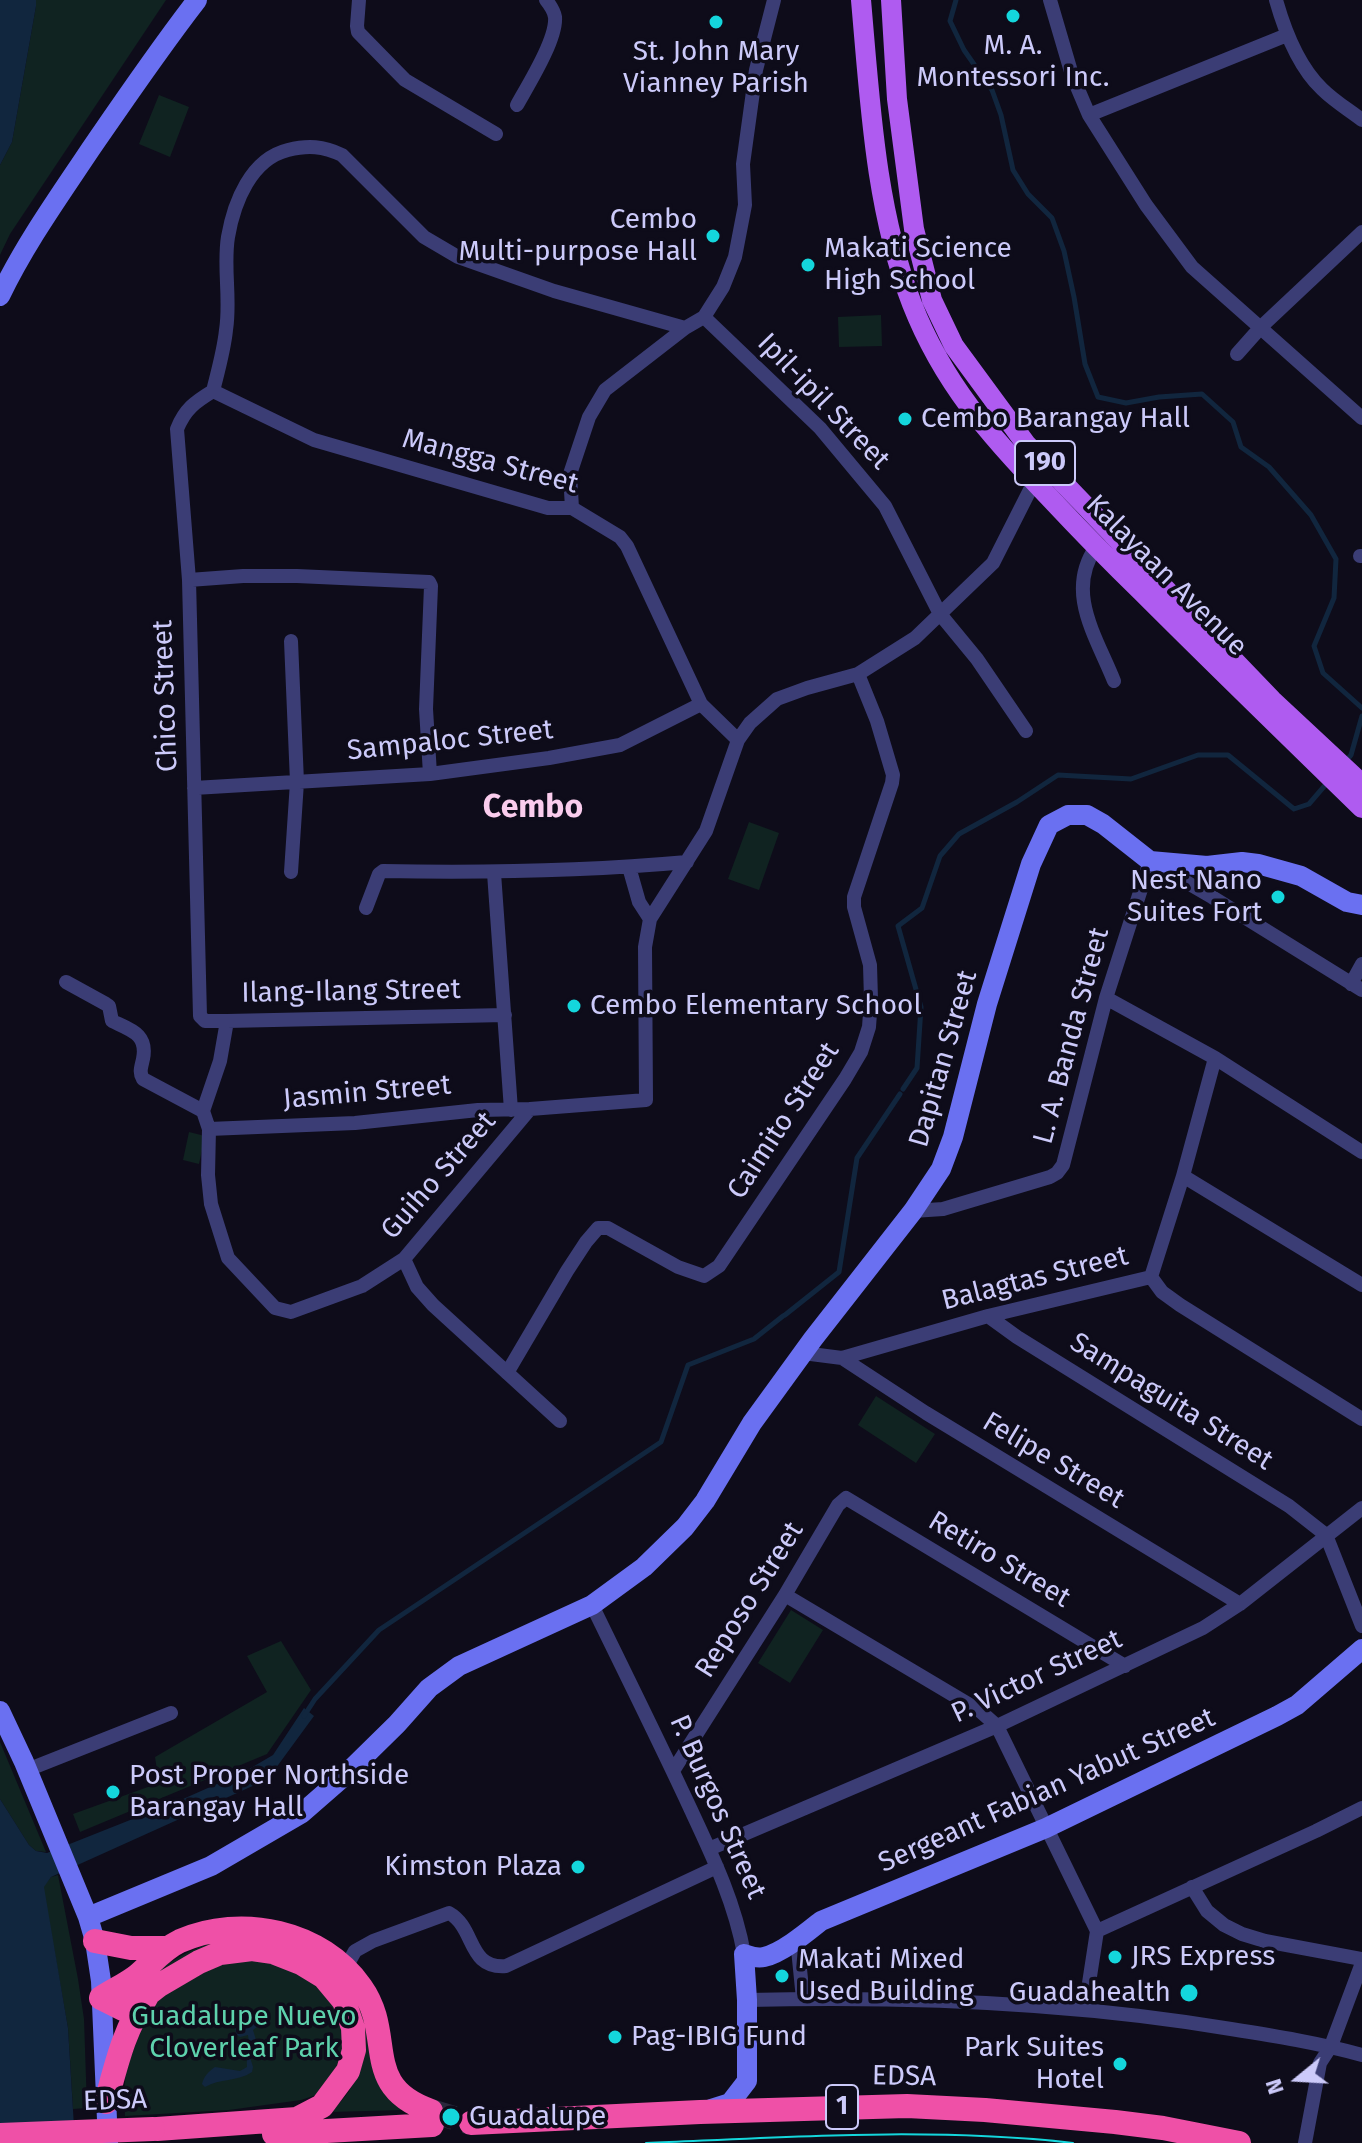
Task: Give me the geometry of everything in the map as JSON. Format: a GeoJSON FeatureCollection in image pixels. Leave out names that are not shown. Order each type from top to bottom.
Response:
{"type":"FeatureCollection","features":[{"type":"Feature","properties":{"kind":"highway"},"geometry":{"type":"LineString","coordinates":[[92,1929],[131,1948],[166,1948]]}},
{"type":"Feature","properties":{"kind":"highway"},"geometry":{"type":"LineString","coordinates":[[101,1998],[135,1978],[166,1948],[195,1935],[227,1929],[275,1931],[305,1942],[345,1969]]}},
{"type":"Feature","properties":{"kind":"highway"},"geometry":{"type":"LineString","coordinates":[[101,1998],[123,2009],[181,1971],[220,1953],[252,1949],[273,1952],[301,1963],[324,1977],[344,2001],[354,2040],[352,2060],[337,2089],[322,2106],[297,2119],[162,2133]]}},
{"type":"Feature","properties":{"kind":"highway","name":"EDSA"},"geometry":{"type":"LineString","coordinates":[[0,2135],[162,2133],[231,2137],[431,2118],[392,2086],[385,2072],[379,2030],[371,2005],[361,1987],[345,1969]]}},
{"type":"Feature","properties":{"kind":"highway"},"geometry":{"type":"LineString","coordinates":[[106,2102],[126,2034],[134,2014],[147,1996]]}},
{"type":"Feature","properties":{"kind":"highway","name":"EDSA"},"geometry":{"type":"LineString","coordinates":[[471,2123],[895,2106],[961,2108],[1115,2122],[1239,2143]]}},
{"type":"Feature","properties":{"kind":"main road","name":"Kalayaan Avenue"},"geometry":{"type":"LineString","coordinates":[[861,0],[873,127],[890,234],[911,302],[928,341],[962,398],[998,444],[1096,547],[1322,757]]}},
{"type":"Feature","properties":{"kind":"main road","name":"Kalayaan Avenue"},"geometry":{"type":"LineString","coordinates":[[891,0],[897,99],[914,229],[932,300],[954,346],[1026,444],[1272,700],[1358,796]]}},
{"type":"Feature","properties":{"kind":"street"},"geometry":{"type":"LineString","coordinates":[[0,296],[17,261],[62,191],[160,48],[197,0]]}},
{"type":"Feature","properties":{"kind":"street"},"geometry":{"type":"LineString","coordinates":[[359,0],[358,32],[405,80],[496,134]]}},
{"type":"Feature","properties":{"kind":"street"},"geometry":{"type":"LineString","coordinates":[[517,105],[548,46],[555,18],[546,0]]}},
{"type":"Feature","properties":{"kind":"street"},"geometry":{"type":"LineString","coordinates":[[572,508],[570,474],[589,417],[605,390],[685,328],[704,317],[723,287],[735,257],[745,205],[743,164],[756,70],[774,0]]}},
{"type":"Feature","properties":{"kind":"street"},"geometry":{"type":"LineString","coordinates":[[1050,0],[1072,75],[1089,115],[1146,205],[1192,267],[1362,418]]}},
{"type":"Feature","properties":{"kind":"street"},"geometry":{"type":"LineString","coordinates":[[1276,0],[1287,35],[1321,89],[1362,120]]}},
{"type":"Feature","properties":{"kind":"street"},"geometry":{"type":"LineString","coordinates":[[1089,115],[1287,35]]}},
{"type":"Feature","properties":{"kind":"street"},"geometry":{"type":"LineString","coordinates":[[213,391],[227,328],[228,237],[236,208],[248,179],[273,154],[310,146],[326,148],[342,155],[424,237],[458,257],[554,291],[685,328]]}},
{"type":"Feature","properties":{"kind":"street"},"geometry":{"type":"LineString","coordinates":[[1237,354],[1261,327],[1362,232]]}},
{"type":"Feature","properties":{"kind":"street","name":"Ipil-ipil Street"},"geometry":{"type":"LineString","coordinates":[[704,317],[820,428],[885,506],[940,614],[977,659],[1026,731]]}},
{"type":"Feature","properties":{"kind":"street","name":"Mangga Street"},"geometry":{"type":"LineString","coordinates":[[213,391],[314,440],[548,508],[572,508],[620,537],[701,704],[738,740]]}},
{"type":"Feature","properties":{"kind":"street","name":"Chico Street"},"geometry":{"type":"LineString","coordinates":[[200,1016],[189,580],[177,429],[191,404],[213,391]]}},
{"type":"Feature","properties":{"kind":"street"},"geometry":{"type":"LineString","coordinates":[[629,867],[639,902],[650,919],[706,831],[738,740],[750,723],[777,699],[858,674],[915,638],[993,563],[1034,482]]}},
{"type":"Feature","properties":{"kind":"street"},"geometry":{"type":"LineString","coordinates":[[1096,547],[1083,573],[1082,592],[1085,609],[1114,681]]}},
{"type":"Feature","properties":{"kind":"street"},"geometry":{"type":"LineString","coordinates":[[189,580],[297,576],[426,581],[431,586],[426,709],[430,774]]}},
{"type":"Feature","properties":{"kind":"street"},"geometry":{"type":"LineString","coordinates":[[291,641],[297,782],[291,872]]}},
{"type":"Feature","properties":{"kind":"street","name":"Caimito Street"},"geometry":{"type":"LineString","coordinates":[[507,1373],[567,1271],[598,1228],[608,1228],[678,1267],[704,1276],[719,1266],[861,1052],[869,1027],[870,965],[854,897],[893,775],[877,721],[858,674]]}},
{"type":"Feature","properties":{"kind":"street","name":"Sampaloc Street"},"geometry":{"type":"LineString","coordinates":[[194,788],[430,774],[549,758],[620,745],[701,704]]}},
{"type":"Feature","properties":{"kind":"street","name":"Dapitan Street"},"geometry":{"type":"LineString","coordinates":[[92,1929],[302,1813],[397,1724],[429,1688],[459,1666],[592,1605],[644,1567],[685,1527],[705,1501],[752,1423],[913,1211],[941,1169],[987,1004],[1031,864],[1049,825],[1068,815],[1087,815],[1150,861],[1356,987]]}},
{"type":"Feature","properties":{"kind":"street"},"geometry":{"type":"LineString","coordinates":[[1150,861],[1207,866],[1242,862],[1258,864],[1301,876],[1347,902],[1362,905]]}},
{"type":"Feature","properties":{"kind":"street","name":"L. A. Banda Street"},"geometry":{"type":"LineString","coordinates":[[913,1211],[943,1209],[1050,1177],[1063,1165],[1106,998],[1150,861]]}},
{"type":"Feature","properties":{"kind":"street"},"geometry":{"type":"LineString","coordinates":[[366,908],[383,871],[494,873],[687,862]]}},
{"type":"Feature","properties":{"kind":"street"},"geometry":{"type":"LineString","coordinates":[[494,873],[511,1110]]}},
{"type":"Feature","properties":{"kind":"street","name":"Jasmin Street"},"geometry":{"type":"LineString","coordinates":[[209,1129],[355,1123],[478,1110],[646,1100],[645,947],[650,919]]}},
{"type":"Feature","properties":{"kind":"street"},"geometry":{"type":"LineString","coordinates":[[1356,987],[1362,964]]}},
{"type":"Feature","properties":{"kind":"street"},"geometry":{"type":"LineString","coordinates":[[66,982],[109,1006],[112,1021],[139,1036],[144,1046],[140,1071],[143,1079],[203,1111],[220,1061],[227,1021]]}},
{"type":"Feature","properties":{"kind":"street"},"geometry":{"type":"LineString","coordinates":[[1106,998],[1215,1058],[1362,1152]]}},
{"type":"Feature","properties":{"kind":"street","name":"Ilang-Ilang Street"},"geometry":{"type":"LineString","coordinates":[[200,1016],[205,1021],[227,1021],[505,1015]]}},
{"type":"Feature","properties":{"kind":"street","name":"Balagtas Street"},"geometry":{"type":"LineString","coordinates":[[803,1353],[842,1358],[988,1316],[1151,1277],[1215,1058]]}},
{"type":"Feature","properties":{"kind":"street","name":"Guiho Street"},"geometry":{"type":"LineString","coordinates":[[203,1111],[209,1129],[211,1204],[228,1258],[275,1308],[291,1312],[362,1286],[404,1259],[530,1109]]}},
{"type":"Feature","properties":{"kind":"street"},"geometry":{"type":"LineString","coordinates":[[1183,1176],[1362,1285]]}},
{"type":"Feature","properties":{"kind":"street"},"geometry":{"type":"LineString","coordinates":[[404,1259],[417,1287],[433,1305],[560,1421]]}},
{"type":"Feature","properties":{"kind":"street"},"geometry":{"type":"LineString","coordinates":[[1151,1277],[1162,1292],[1180,1305],[1362,1419]]}},
{"type":"Feature","properties":{"kind":"street","name":"Sampaguita Street"},"geometry":{"type":"LineString","coordinates":[[988,1316],[1289,1506],[1326,1535]]}},
{"type":"Feature","properties":{"kind":"street","name":"Felipe Street"},"geometry":{"type":"LineString","coordinates":[[842,1358],[926,1413],[1240,1604]]}},
{"type":"Feature","properties":{"kind":"street","name":"Reposo Street"},"geometry":{"type":"LineString","coordinates":[[673,1771],[785,1595],[838,1505],[846,1498]]}},
{"type":"Feature","properties":{"kind":"street","name":"Retiro Street"},"geometry":{"type":"LineString","coordinates":[[846,1498],[1125,1666]]}},
{"type":"Feature","properties":{"kind":"street","name":"P. Victor Street"},"geometry":{"type":"LineString","coordinates":[[709,1849],[997,1726],[1203,1628],[1240,1604],[1362,1508]]}},
{"type":"Feature","properties":{"kind":"street"},"geometry":{"type":"LineString","coordinates":[[1326,1535],[1362,1626]]}},
{"type":"Feature","properties":{"kind":"street"},"geometry":{"type":"LineString","coordinates":[[785,1595],[980,1711],[997,1726],[1097,1931],[1085,2009]]}},
{"type":"Feature","properties":{"kind":"street","name":"P. Burgos Street"},"geometry":{"type":"LineString","coordinates":[[592,1605],[709,1849],[738,1924],[744,1954],[747,2000],[747,2081],[730,2103],[700,2112]]}},
{"type":"Feature","properties":{"kind":"street","name":"Sergeant Fabian Yabut Street"},"geometry":{"type":"LineString","coordinates":[[744,1954],[755,1958],[766,1957],[821,1921],[1046,1828],[1277,1716],[1297,1705],[1362,1649]]}},
{"type":"Feature","properties":{"kind":"street"},"geometry":{"type":"LineString","coordinates":[[0,1711],[92,1929],[101,1998],[108,2143]]}},
{"type":"Feature","properties":{"kind":"street"},"geometry":{"type":"LineString","coordinates":[[27,1770],[171,1713]]}},
{"type":"Feature","properties":{"kind":"street"},"geometry":{"type":"LineString","coordinates":[[1097,1931],[1362,1808]]}},
{"type":"Feature","properties":{"kind":"street"},"geometry":{"type":"LineString","coordinates":[[345,1969],[355,1951],[373,1941],[449,1913],[463,1927],[485,1963],[495,1967],[506,1966],[717,1867]]}},
{"type":"Feature","properties":{"kind":"street"},"geometry":{"type":"LineString","coordinates":[[1192,1887],[1207,1911],[1242,1934],[1362,1961],[1331,2046],[1320,2063],[1305,2143]]}},
{"type":"Feature","properties":{"kind":"street"},"geometry":{"type":"LineString","coordinates":[[797,1939],[803,1999]]}},
{"type":"Feature","properties":{"kind":"street"},"geometry":{"type":"LineString","coordinates":[[747,2000],[937,1999],[1085,2009],[1194,2022],[1331,2046],[1362,2055]]}},
{"type":"Feature","properties":{"kind":"green space"},"geometry":{"type":"Polygon","coordinates":[[[36,0],[166,0],[10,234],[0,255],[0,165],[12,142],[36,0]]]}},
{"type":"Feature","properties":{"kind":"green space"},"geometry":{"type":"Polygon","coordinates":[[[159,95],[189,107],[170,157],[139,144],[159,95]]]}},
{"type":"Feature","properties":{"kind":"green space"},"geometry":{"type":"Polygon","coordinates":[[[881,315],[882,346],[839,347],[838,317],[881,315]]]}},
{"type":"Feature","properties":{"kind":"green space"},"geometry":{"type":"Polygon","coordinates":[[[749,822],[779,833],[759,890],[728,879],[749,822]]]}},
{"type":"Feature","properties":{"kind":"green space"},"geometry":{"type":"Polygon","coordinates":[[[189,1132],[205,1136],[199,1164],[183,1160],[189,1132]]]}},
{"type":"Feature","properties":{"kind":"green space"},"geometry":{"type":"Polygon","coordinates":[[[876,1396],[935,1434],[916,1463],[858,1425],[876,1396]]]}},
{"type":"Feature","properties":{"kind":"green space"},"geometry":{"type":"Polygon","coordinates":[[[791,1610],[823,1630],[790,1683],[758,1663],[791,1610]]]}},
{"type":"Feature","properties":{"kind":"green space"},"geometry":{"type":"Polygon","coordinates":[[[281,1641],[311,1690],[267,1754],[80,1832],[73,1814],[159,1783],[155,1757],[267,1692],[247,1656],[281,1641]]]}},
{"type":"Feature","properties":{"kind":"green space"},"geometry":{"type":"Polygon","coordinates":[[[0,1742],[46,1852],[36,1851],[29,1845],[0,1799],[0,1742]]]}},
{"type":"Feature","properties":{"kind":"green space"},"geometry":{"type":"Polygon","coordinates":[[[58,1875],[84,2019],[87,2108],[73,2109],[68,2028],[43,1887],[51,1877],[58,1875]]]}},
{"type":"Feature","properties":{"kind":"green space"},"geometry":{"type":"Polygon","coordinates":[[[257,1935],[307,1950],[337,1971],[349,1984],[359,1999],[364,2016],[376,2079],[382,2090],[402,2110],[331,2112],[354,2083],[363,2052],[360,2022],[348,1994],[327,1970],[299,1952],[268,1942],[219,1945],[181,1962],[136,1993],[130,1992],[167,1964],[191,1951],[216,1941],[257,1935]]]}},
{"type":"Feature","properties":{"kind":"green space","name":"Guadalupe Nuevo Cloverleaf Park"},"geometry":{"type":"Polygon","coordinates":[[[250,1956],[300,1971],[331,2000],[341,2024],[344,2047],[338,2072],[319,2094],[301,2100],[229,2110],[125,2116],[126,2069],[148,2013],[160,1999],[195,1973],[250,1956]]]}},
{"type":"Feature","properties":{"kind":"water"},"geometry":{"type":"Polygon","coordinates":[[[0,0],[36,0],[36,6],[12,142],[0,165],[0,0]]]}},
{"type":"Feature","properties":{"kind":"water"},"geometry":{"type":"Polygon","coordinates":[[[304,1708],[314,1716],[273,1772],[257,1784],[51,1877],[44,1887],[68,2028],[75,2143],[0,2143],[0,1799],[29,1845],[36,1851],[47,1853],[244,1772],[273,1755],[304,1708]]]}},
{"type":"Feature","properties":{"kind":"water"},"geometry":{"type":"Polygon","coordinates":[[[236,2007],[267,2014],[266,2020],[253,2030],[257,2043],[250,2057],[252,2072],[205,2087],[202,2084],[204,2079],[215,2067],[240,2071],[247,2067],[248,2035],[240,2037],[236,2034],[233,2015],[236,2007]]]}},
{"type":"Feature","properties":{"kind":"waterway"},"geometry":{"type":"LineString","coordinates":[[956,0],[950,21],[964,50],[992,90],[1013,170],[1028,194],[1052,218],[1064,251],[1085,364],[1098,397],[1126,403],[1202,394],[1233,422],[1241,447],[1269,467],[1311,515],[1336,559],[1334,598],[1314,646],[1323,673],[1362,708]]}},
{"type":"Feature","properties":{"kind":"waterway"},"geometry":{"type":"LineString","coordinates":[[1344,763],[1351,755],[1362,716]]}},
{"type":"Feature","properties":{"kind":"waterway"},"geometry":{"type":"LineString","coordinates":[[903,1089],[917,1068],[921,1007],[898,926],[922,908],[940,856],[959,834],[1058,775],[1131,779],[1198,755],[1228,755],[1294,809],[1309,804],[1327,783]]}},
{"type":"Feature","properties":{"kind":"waterway"},"geometry":{"type":"LineString","coordinates":[[785,1315],[839,1272],[857,1158],[900,1094]]}},
{"type":"Feature","properties":{"kind":"waterway"},"geometry":{"type":"LineString","coordinates":[[304,1716],[315,1699],[379,1630],[661,1442],[688,1365],[754,1339],[783,1316]]}},
{"type":"Feature","properties":{"kind":"tunnel"},"geometry":{"type":"LineString","coordinates":[[431,2111],[471,2123]]}},
{"type":"Feature","properties":{"kind":"tram line"},"geometry":{"type":"LineString","coordinates":[[646,2143],[913,2134],[1073,2143]]}},
{"type":"Feature","properties":{"kind":"place","name":"M. A. Montessori Inc."},"geometry":{"type":"Point","coordinates":[1013,16]}},
{"type":"Feature","properties":{"kind":"place","name":"St. John Mary Vianney Parish"},"geometry":{"type":"Point","coordinates":[716,22]}},
{"type":"Feature","properties":{"kind":"place","name":"Cembo Multi-purpose Hall"},"geometry":{"type":"Point","coordinates":[713,236]}},
{"type":"Feature","properties":{"kind":"place","name":"Makati Science High School"},"geometry":{"type":"Point","coordinates":[808,265]}},
{"type":"Feature","properties":{"kind":"place","name":"Cembo Barangay Hall"},"geometry":{"type":"Point","coordinates":[905,419]}},
{"type":"Feature","properties":{"kind":"place","name":"Nest Nano Suites Fort"},"geometry":{"type":"Point","coordinates":[1278,897]}},
{"type":"Feature","properties":{"kind":"place","name":"Cembo Elementary School"},"geometry":{"type":"Point","coordinates":[574,1006]}},
{"type":"Feature","properties":{"kind":"place","name":"Post Proper Northside Barangay Hall"},"geometry":{"type":"Point","coordinates":[113,1792]}},
{"type":"Feature","properties":{"kind":"place","name":"Kimston Plaza"},"geometry":{"type":"Point","coordinates":[578,1867]}},
{"type":"Feature","properties":{"kind":"place","name":"JRS Express"},"geometry":{"type":"Point","coordinates":[1115,1957]}},
{"type":"Feature","properties":{"kind":"place","name":"Makati Mixed Used Building"},"geometry":{"type":"Point","coordinates":[782,1976]}},
{"type":"Feature","properties":{"kind":"place","name":"Guadahealth"},"geometry":{"type":"Point","coordinates":[1189,1993]}},
{"type":"Feature","properties":{"kind":"place","name":"Pag-IBIG Fund"},"geometry":{"type":"Point","coordinates":[615,2037]}},
{"type":"Feature","properties":{"kind":"place","name":"Park Suites Hotel"},"geometry":{"type":"Point","coordinates":[1120,2064]}},
{"type":"Feature","properties":{"kind":"place","name":"Guadalupe"},"geometry":{"type":"Point","coordinates":[451,2117]}},
{"type":"Feature","properties":{"kind":"district","name":"Cembo"},"geometry":{"type":"Point","coordinates":[533,808]}}]}
